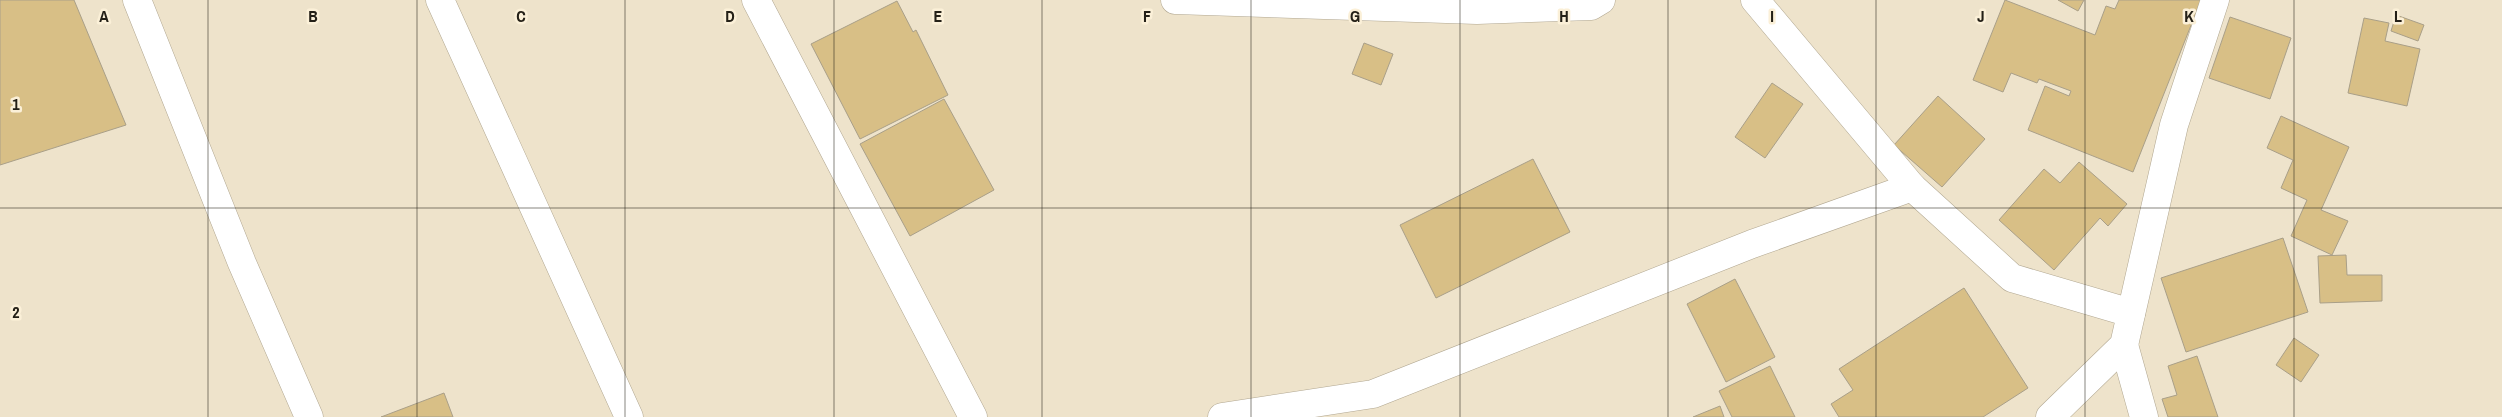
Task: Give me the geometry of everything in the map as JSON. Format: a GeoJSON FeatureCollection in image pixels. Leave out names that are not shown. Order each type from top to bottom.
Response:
{"type":"FeatureCollection","features":[{"type":"Feature","properties":{"kind":"street"},"geometry":{"type":"LineString","coordinates":[[137,0],[242,263],[310,417]]}},
{"type":"Feature","properties":{"kind":"street"},"geometry":{"type":"LineString","coordinates":[[440,0],[629,417]]}},
{"type":"Feature","properties":{"kind":"street"},"geometry":{"type":"LineString","coordinates":[[756,0],[973,417]]}},
{"type":"Feature","properties":{"kind":"street"},"geometry":{"type":"LineString","coordinates":[[1175,0],[1477,10],[1592,6],[1601,0]]}},
{"type":"Feature","properties":{"kind":"street"},"geometry":{"type":"LineString","coordinates":[[1755,0],[1912,187],[2012,278],[2131,313]]}},
{"type":"Feature","properties":{"kind":"street"},"geometry":{"type":"LineString","coordinates":[[2144,417],[2124,345],[2174,124],[2215,0]]}},
{"type":"Feature","properties":{"kind":"street"},"geometry":{"type":"LineString","coordinates":[[1222,417],[1373,394],[1752,244],[1912,187]]}},
{"type":"Feature","properties":{"kind":"street"},"geometry":{"type":"LineString","coordinates":[[2050,417],[2124,345]]}},
{"type":"Feature","properties":{"kind":"building"},"geometry":{"type":"Polygon","coordinates":[[[0,0],[74,0],[126,125],[0,165],[0,0]]]}},
{"type":"Feature","properties":{"kind":"building"},"geometry":{"type":"Polygon","coordinates":[[[2005,0],[2095,35],[2106,6],[2115,9],[2119,0],[2201,0],[2133,172],[2028,130],[2045,86],[2069,96],[2071,91],[2039,79],[2037,83],[2011,73],[2003,92],[1973,80],[2005,0]]]}},
{"type":"Feature","properties":{"kind":"building"},"geometry":{"type":"Polygon","coordinates":[[[2058,0],[2084,0],[2078,11],[2058,0]]]}},
{"type":"Feature","properties":{"kind":"building"},"geometry":{"type":"Polygon","coordinates":[[[897,1],[913,32],[916,30],[948,95],[860,139],[811,44],[897,1]]]}},
{"type":"Feature","properties":{"kind":"building"},"geometry":{"type":"Polygon","coordinates":[[[2396,15],[2424,25],[2418,41],[2391,31],[2396,15]]]}},
{"type":"Feature","properties":{"kind":"building"},"geometry":{"type":"Polygon","coordinates":[[[2230,17],[2291,38],[2270,99],[2209,78],[2230,17]]]}},
{"type":"Feature","properties":{"kind":"building"},"geometry":{"type":"Polygon","coordinates":[[[2364,18],[2389,23],[2385,41],[2420,49],[2407,106],[2348,93],[2364,18]]]}},
{"type":"Feature","properties":{"kind":"building"},"geometry":{"type":"Polygon","coordinates":[[[1364,43],[1393,54],[1381,85],[1352,74],[1364,43]]]}},
{"type":"Feature","properties":{"kind":"building"},"geometry":{"type":"Polygon","coordinates":[[[1772,83],[1803,104],[1765,158],[1735,137],[1772,83]]]}},
{"type":"Feature","properties":{"kind":"building"},"geometry":{"type":"Polygon","coordinates":[[[1938,96],[1985,139],[1942,187],[1894,145],[1938,96]]]}},
{"type":"Feature","properties":{"kind":"building"},"geometry":{"type":"Polygon","coordinates":[[[944,99],[994,190],[910,236],[860,144],[944,99]]]}},
{"type":"Feature","properties":{"kind":"building"},"geometry":{"type":"Polygon","coordinates":[[[2281,116],[2349,147],[2321,210],[2348,221],[2332,255],[2291,236],[2307,200],[2281,188],[2293,160],[2267,148],[2281,116]]]}},
{"type":"Feature","properties":{"kind":"building"},"geometry":{"type":"Polygon","coordinates":[[[1533,159],[1570,232],[1436,298],[1400,225],[1533,159]]]}},
{"type":"Feature","properties":{"kind":"building"},"geometry":{"type":"Polygon","coordinates":[[[2079,162],[2127,204],[2108,226],[2100,218],[2054,270],[1999,220],[2044,169],[2060,183],[2079,162]]]}},
{"type":"Feature","properties":{"kind":"building"},"geometry":{"type":"Polygon","coordinates":[[[2283,238],[2308,312],[2186,352],[2161,278],[2283,238]]]}},
{"type":"Feature","properties":{"kind":"building"},"geometry":{"type":"Polygon","coordinates":[[[2346,255],[2347,275],[2382,275],[2382,301],[2320,303],[2318,256],[2346,255]]]}},
{"type":"Feature","properties":{"kind":"building"},"geometry":{"type":"Polygon","coordinates":[[[1735,279],[1775,357],[1726,382],[1687,304],[1735,279]]]}},
{"type":"Feature","properties":{"kind":"building"},"geometry":{"type":"Polygon","coordinates":[[[1964,288],[2028,388],[1983,417],[1839,417],[1831,404],[1853,390],[1839,369],[1964,288]]]}},
{"type":"Feature","properties":{"kind":"building"},"geometry":{"type":"Polygon","coordinates":[[[2294,338],[2319,355],[2301,382],[2276,365],[2294,338]]]}},
{"type":"Feature","properties":{"kind":"building"},"geometry":{"type":"Polygon","coordinates":[[[2197,356],[2218,417],[2168,417],[2162,399],[2177,395],[2168,366],[2197,356]]]}},
{"type":"Feature","properties":{"kind":"building"},"geometry":{"type":"Polygon","coordinates":[[[1770,366],[1795,417],[1732,417],[1719,391],[1770,366]]]}},
{"type":"Feature","properties":{"kind":"building"},"geometry":{"type":"Polygon","coordinates":[[[444,393],[453,417],[381,417],[444,393]]]}},
{"type":"Feature","properties":{"kind":"building"},"geometry":{"type":"Polygon","coordinates":[[[1720,406],[1724,417],[1693,417],[1720,406]]]}}]}
